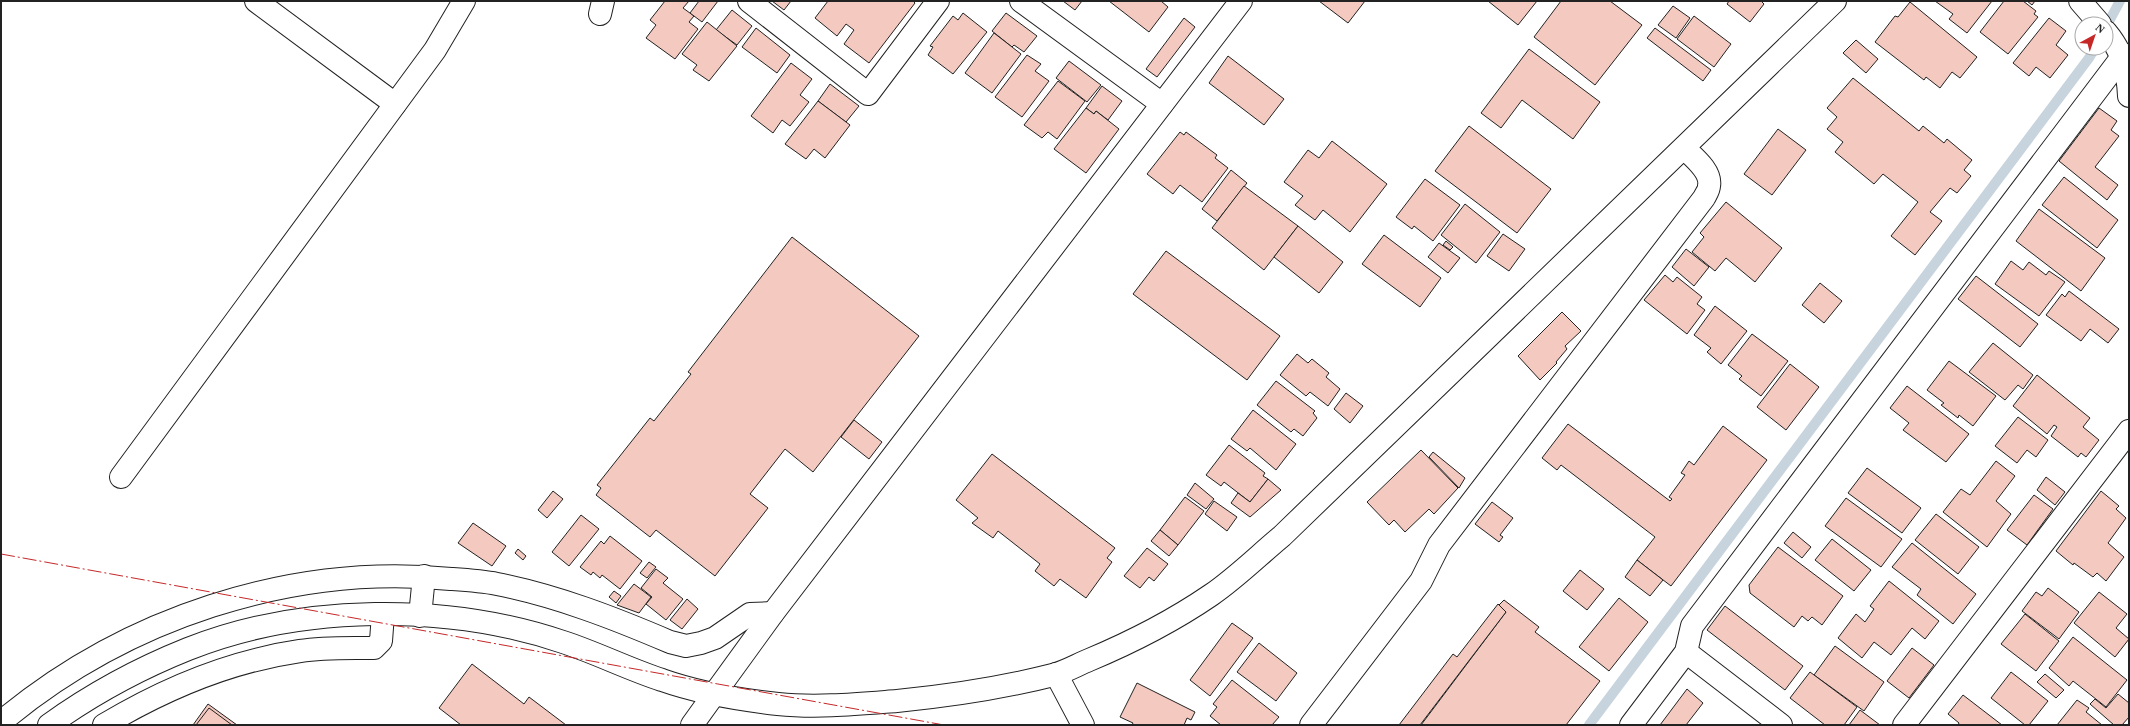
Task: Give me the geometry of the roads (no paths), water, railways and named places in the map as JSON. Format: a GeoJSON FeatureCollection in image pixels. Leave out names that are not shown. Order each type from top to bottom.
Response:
{"type":"FeatureCollection","features":[{"type":"Feature","properties":{"kind":"street"},"geometry":{"type":"LineString","coordinates":[[256,1],[394,104]]}},
{"type":"Feature","properties":{"kind":"street"},"geometry":{"type":"LineString","coordinates":[[122,477],[434,50],[464,1]]}},
{"type":"Feature","properties":{"kind":"street"},"geometry":{"type":"LineString","coordinates":[[749,1],[868,94],[938,1]]}},
{"type":"Feature","properties":{"kind":"street"},"geometry":{"type":"LineString","coordinates":[[1021,1],[1162,104]]}},
{"type":"Feature","properties":{"kind":"street"},"geometry":{"type":"LineString","coordinates":[[692,725],[773,613],[1241,1]]}},
{"type":"Feature","properties":{"kind":"street"},"geometry":{"type":"LineString","coordinates":[[49,725],[78,704],[138,670],[191,648],[253,629],[275,625],[312,619],[383,614],[462,619],[512,628],[564,642],[666,682],[715,693],[779,704],[840,705],[951,696],[1056,674],[1136,640],[1213,593],[1282,536],[1835,1]]}},
{"type":"Feature","properties":{"kind":"street"},"geometry":{"type":"LineString","coordinates":[[2081,2],[2093,16]]}},
{"type":"Feature","properties":{"kind":"street"},"geometry":{"type":"LineString","coordinates":[[2118,47],[2128,76],[2129,96]]}},
{"type":"Feature","properties":{"kind":"street"},"geometry":{"type":"LineString","coordinates":[[1631,725],[1686,652],[1692,626],[2118,47]]}},
{"type":"Feature","properties":{"kind":"street"},"geometry":{"type":"LineString","coordinates":[[1311,725],[1421,580],[1439,545],[1704,198],[1710,185],[1707,175],[1701,165],[1684,148]]}},
{"type":"Feature","properties":{"kind":"street"},"geometry":{"type":"LineString","coordinates":[[1904,725],[2129,431]]}},
{"type":"Feature","properties":{"kind":"street"},"geometry":{"type":"LineString","coordinates":[[1,722],[20,706],[90,658],[166,622],[257,592],[334,578],[424,576],[495,584],[562,600],[670,642],[686,646],[701,644],[715,638],[750,614],[773,613]]}},
{"type":"Feature","properties":{"kind":"street"},"geometry":{"type":"LineString","coordinates":[[420,616],[424,576]]}},
{"type":"Feature","properties":{"kind":"street"},"geometry":{"type":"LineString","coordinates":[[104,725],[138,705],[177,686],[267,657],[302,651],[374,648],[381,641],[383,614]]}},
{"type":"Feature","properties":{"kind":"street"},"geometry":{"type":"LineString","coordinates":[[1686,652],[1781,725]]}},
{"type":"Feature","properties":{"kind":"street"},"geometry":{"type":"LineString","coordinates":[[1056,674],[1083,725]]}},
{"type":"Feature","properties":{"kind":"waterway"},"geometry":{"type":"LineString","coordinates":[[2112,16],[2120,1]]}},
{"type":"Feature","properties":{"kind":"waterway"},"geometry":{"type":"LineString","coordinates":[[1589,725],[2090,56]]}}]}
